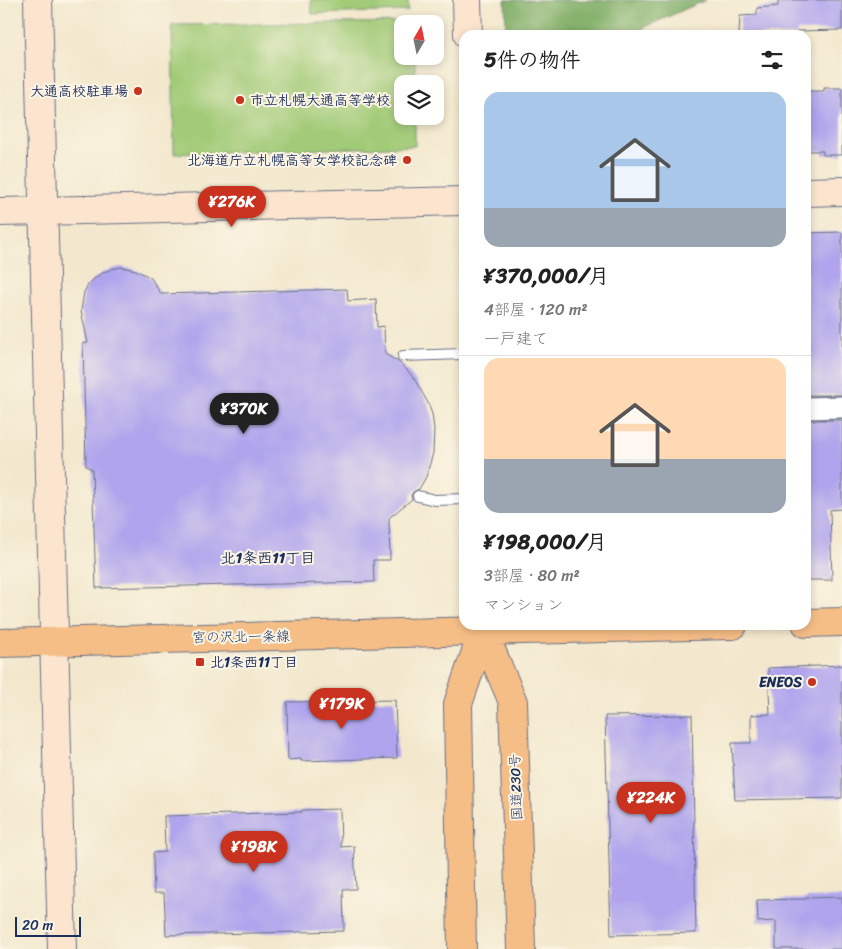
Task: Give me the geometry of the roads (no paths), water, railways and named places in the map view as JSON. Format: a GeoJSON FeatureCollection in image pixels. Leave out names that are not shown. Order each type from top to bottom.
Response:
{"type":"FeatureCollection","features":[{"type":"Feature","properties":{"kind":"main road"},"geometry":{"type":"LineString","coordinates":[[811,623],[842,622]]}},
{"type":"Feature","properties":{"kind":"main road","name":"宮の沢北一条線"},"geometry":{"type":"LineString","coordinates":[[0,643],[459,629]]}},
{"type":"Feature","properties":{"kind":"main road"},"geometry":{"type":"LineString","coordinates":[[462,949],[458,704],[482,630]]}},
{"type":"Feature","properties":{"kind":"main road","name":"国道230号"},"geometry":{"type":"LineString","coordinates":[[484,630],[513,702],[521,949]]}},
{"type":"Feature","properties":{"kind":"street"},"geometry":{"type":"LineString","coordinates":[[38,0],[62,949]]}},
{"type":"Feature","properties":{"kind":"street"},"geometry":{"type":"LineString","coordinates":[[467,0],[468,30]]}},
{"type":"Feature","properties":{"kind":"street"},"geometry":{"type":"LineString","coordinates":[[811,192],[842,191]]}},
{"type":"Feature","properties":{"kind":"street"},"geometry":{"type":"LineString","coordinates":[[0,212],[459,201]]}},
{"type":"Feature","properties":{"kind":"street"},"geometry":{"type":"LineString","coordinates":[[811,408],[842,407]]}},
{"type":"Feature","properties":{"kind":"lane"},"geometry":{"type":"LineString","coordinates":[[404,356],[459,354]]}},
{"type":"Feature","properties":{"kind":"lane"},"geometry":{"type":"LineString","coordinates":[[418,496],[435,500],[459,499]]}},
{"type":"Feature","properties":{"kind":"place","name":"大通高校駐車場"},"geometry":{"type":"Point","coordinates":[138,91]}},
{"type":"Feature","properties":{"kind":"place","name":"市立札幌大通高等学校"},"geometry":{"type":"Point","coordinates":[240,100]}},
{"type":"Feature","properties":{"kind":"place","name":"北海道庁立札幌高等女学校記念碑"},"geometry":{"type":"Point","coordinates":[407,160]}},
{"type":"Feature","properties":{"kind":"place","name":"北1条西11丁目"},"geometry":{"type":"Point","coordinates":[200,662]}},
{"type":"Feature","properties":{"kind":"place","name":"ENEOS"},"geometry":{"type":"Point","coordinates":[812,682]}},
{"type":"Feature","properties":{"kind":"district","name":"北1条西11丁目"},"geometry":{"type":"Point","coordinates":[268,558]}}]}
